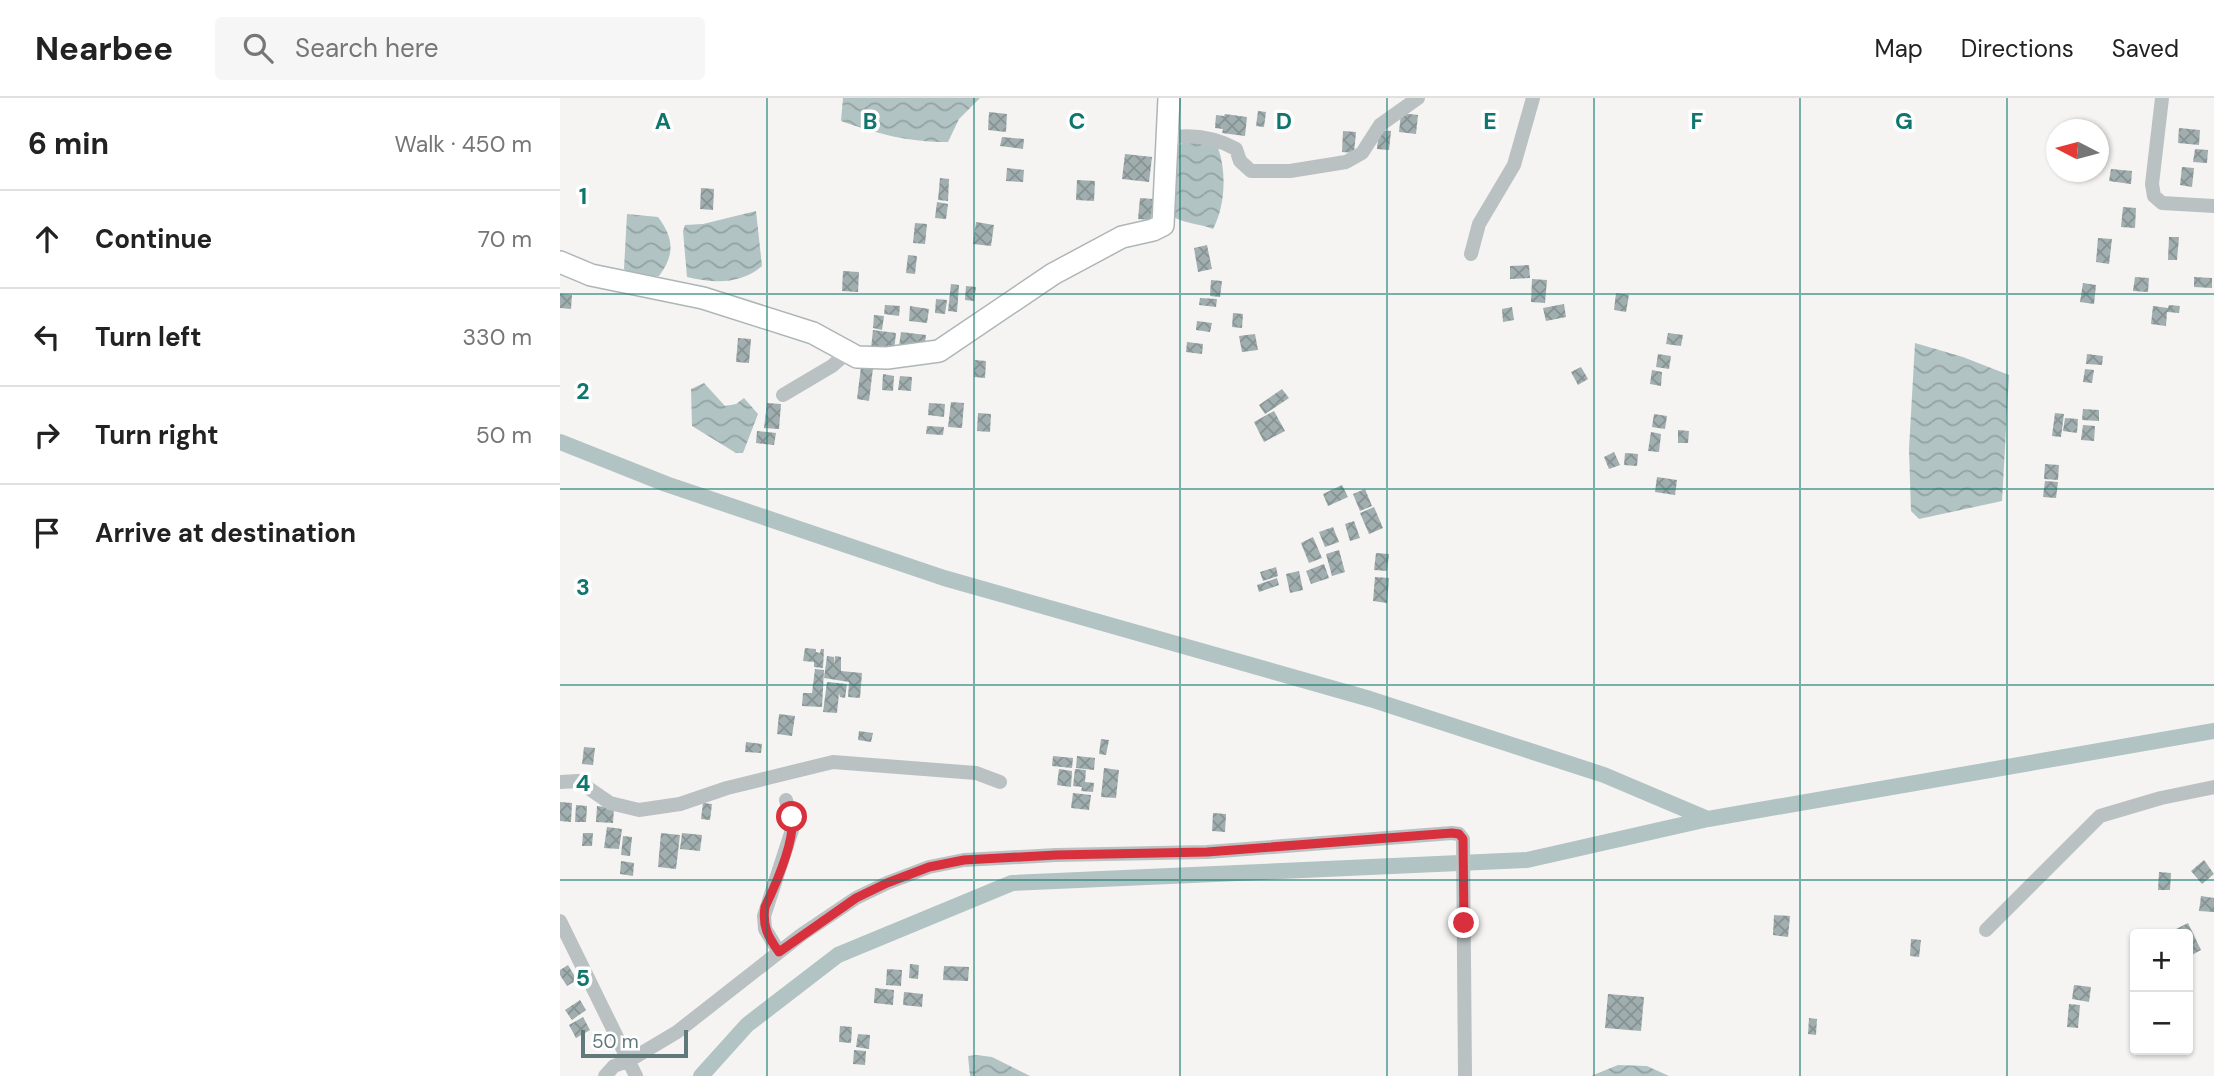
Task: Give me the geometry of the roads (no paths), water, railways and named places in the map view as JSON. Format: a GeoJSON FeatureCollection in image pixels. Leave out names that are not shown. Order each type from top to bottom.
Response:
{"type":"FeatureCollection","features":[{"type":"Feature","properties":{"kind":"street"},"geometry":{"type":"LineString","coordinates":[[560,262],[592,275],[703,299],[813,333],[857,357],[887,358],[939,351],[1053,274],[1122,237],[1163,225],[1169,98]]}},
{"type":"Feature","properties":{"kind":"street"},"geometry":{"type":"LineString","coordinates":[[1167,138],[1182,135],[1221,141],[1236,149],[1240,160],[1251,171],[1290,171],[1324,166],[1346,162],[1362,153],[1380,125],[1418,98]]}},
{"type":"Feature","properties":{"kind":"street"},"geometry":{"type":"LineString","coordinates":[[1471,254],[1479,224],[1514,165],[1533,98]]}},
{"type":"Feature","properties":{"kind":"street"},"geometry":{"type":"LineString","coordinates":[[2162,98],[2152,184],[2154,196],[2162,203],[2214,205]]}},
{"type":"Feature","properties":{"kind":"street"},"geometry":{"type":"LineString","coordinates":[[783,395],[832,366],[848,352]]}},
{"type":"Feature","properties":{"kind":"street"},"geometry":{"type":"LineString","coordinates":[[560,782],[578,781],[610,803],[639,810],[680,804],[727,788],[833,762],[976,774],[1000,782]]}},
{"type":"Feature","properties":{"kind":"street"},"geometry":{"type":"LineString","coordinates":[[1986,930],[2100,816],[2161,798],[2214,787]]}},
{"type":"Feature","properties":{"kind":"street"},"geometry":{"type":"LineString","coordinates":[[779,952],[765,929],[764,916],[793,827],[786,800]]}},
{"type":"Feature","properties":{"kind":"street"},"geometry":{"type":"LineString","coordinates":[[605,1076],[614,1066],[630,1060],[677,1032],[779,952],[856,898],[929,867],[964,860],[1207,852],[1459,834],[1463,839],[1465,1076]]}},
{"type":"Feature","properties":{"kind":"street"},"geometry":{"type":"LineString","coordinates":[[560,921],[636,1076]]}},
{"type":"Feature","properties":{"kind":"water"},"geometry":{"type":"Polygon","coordinates":[[[843,98],[980,98],[959,119],[948,142],[919,141],[893,136],[841,121],[843,98]]]}},
{"type":"Feature","properties":{"kind":"water"},"geometry":{"type":"Polygon","coordinates":[[[1197,140],[1218,148],[1223,168],[1222,200],[1213,229],[1172,216],[1173,148],[1197,140]]]}},
{"type":"Feature","properties":{"kind":"water"},"geometry":{"type":"Polygon","coordinates":[[[756,211],[762,266],[745,277],[726,281],[687,277],[683,231],[685,225],[703,224],[756,211]]]}},
{"type":"Feature","properties":{"kind":"water"},"geometry":{"type":"Polygon","coordinates":[[[627,214],[658,217],[667,232],[670,254],[659,276],[633,277],[624,269],[627,214]]]}},
{"type":"Feature","properties":{"kind":"water"},"geometry":{"type":"Polygon","coordinates":[[[1915,343],[1963,357],[2009,375],[2002,501],[1919,519],[1911,511],[1909,449],[1915,343]]]}},
{"type":"Feature","properties":{"kind":"water"},"geometry":{"type":"Polygon","coordinates":[[[704,383],[725,406],[736,404],[744,398],[758,414],[743,453],[736,453],[692,426],[691,389],[704,383]]]}},
{"type":"Feature","properties":{"kind":"water"},"geometry":{"type":"Polygon","coordinates":[[[968,1056],[992,1057],[1030,1076],[970,1076],[968,1056]]]}},
{"type":"Feature","properties":{"kind":"water"},"geometry":{"type":"Polygon","coordinates":[[[1618,1065],[1647,1066],[1669,1076],[1591,1076],[1618,1065]]]}},
{"type":"Feature","properties":{"kind":"waterway"},"geometry":{"type":"LineString","coordinates":[[560,442],[666,484],[944,578],[1370,699],[1604,775],[1708,819],[2214,731]]}},
{"type":"Feature","properties":{"kind":"waterway"},"geometry":{"type":"LineString","coordinates":[[701,1076],[747,1025],[838,955],[1012,883],[1527,860],[1708,819]]}}]}
